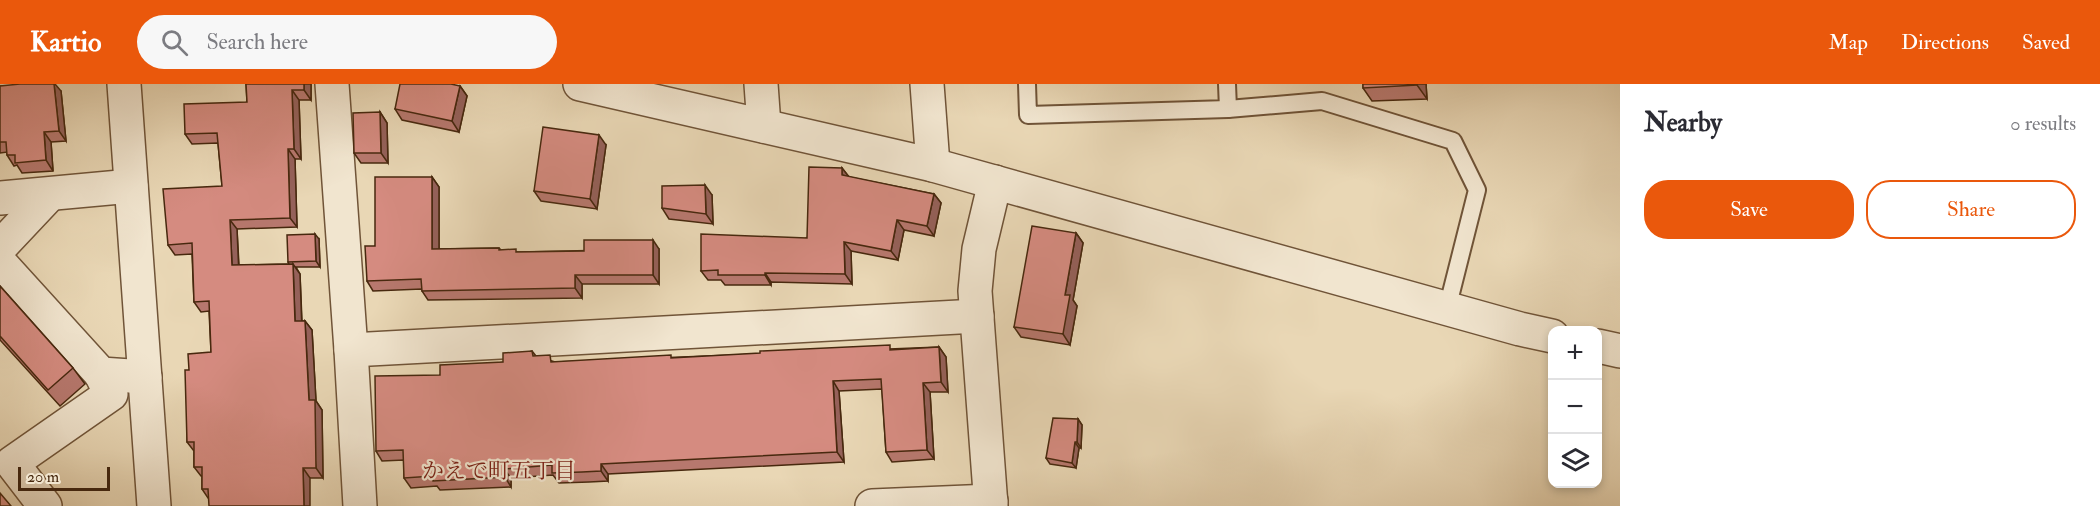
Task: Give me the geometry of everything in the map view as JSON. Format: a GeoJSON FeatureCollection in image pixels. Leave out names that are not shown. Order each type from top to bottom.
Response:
{"type":"FeatureCollection","features":[{"type":"Feature","properties":{"kind":"street"},"geometry":{"type":"LineString","coordinates":[[124,84],[154,506]]}},
{"type":"Feature","properties":{"kind":"street"},"geometry":{"type":"LineString","coordinates":[[332,84],[360,506]]}},
{"type":"Feature","properties":{"kind":"street"},"geometry":{"type":"LineString","coordinates":[[580,84],[933,165],[1447,309],[1548,335]]}},
{"type":"Feature","properties":{"kind":"street"},"geometry":{"type":"LineString","coordinates":[[761,84],[764,126]]}},
{"type":"Feature","properties":{"kind":"street"},"geometry":{"type":"LineString","coordinates":[[927,84],[933,165]]}},
{"type":"Feature","properties":{"kind":"street"},"geometry":{"type":"LineString","coordinates":[[872,506],[991,503],[975,291],[979,249],[995,182]]}},
{"type":"Feature","properties":{"kind":"street"},"geometry":{"type":"LineString","coordinates":[[0,198],[131,186]]}},
{"type":"Feature","properties":{"kind":"street"},"geometry":{"type":"LineString","coordinates":[[0,248],[50,194]]}},
{"type":"Feature","properties":{"kind":"street"},"geometry":{"type":"LineString","coordinates":[[0,263],[101,374],[111,394],[6,458],[45,506]]}},
{"type":"Feature","properties":{"kind":"street"},"geometry":{"type":"LineString","coordinates":[[351,350],[977,316]]}},
{"type":"Feature","properties":{"kind":"street"},"geometry":{"type":"LineString","coordinates":[[1602,347],[1620,351]]}},
{"type":"Feature","properties":{"kind":"street"},"geometry":{"type":"LineString","coordinates":[[101,374],[145,377]]}},
{"type":"Feature","properties":{"kind":"lane"},"geometry":{"type":"LineString","coordinates":[[1027,84],[1028,115],[1228,109],[1322,101],[1453,141],[1477,190],[1447,309]]}},
{"type":"Feature","properties":{"kind":"lane"},"geometry":{"type":"LineString","coordinates":[[1227,84],[1228,109]]}},
{"type":"Feature","properties":{"kind":"building"},"geometry":{"type":"Polygon","coordinates":[[[54,84],[59,131],[44,132],[46,160],[15,163],[15,155],[7,155],[6,142],[0,142],[0,86],[54,84]]]}},
{"type":"Feature","properties":{"kind":"building"},"geometry":{"type":"Polygon","coordinates":[[[246,84],[304,84],[304,90],[292,90],[294,149],[288,149],[290,218],[230,220],[232,265],[293,264],[295,321],[305,321],[309,400],[315,400],[316,468],[303,468],[304,506],[209,506],[208,489],[202,489],[202,467],[194,467],[194,442],[187,442],[185,370],[189,370],[188,354],[211,352],[209,301],[194,302],[192,243],[168,245],[163,189],[222,186],[217,133],[185,134],[184,104],[247,102],[246,84]]]}},
{"type":"Feature","properties":{"kind":"building"},"geometry":{"type":"Polygon","coordinates":[[[400,84],[460,86],[452,121],[395,109],[400,84]]]}},
{"type":"Feature","properties":{"kind":"building"},"geometry":{"type":"Polygon","coordinates":[[[1363,84],[1417,84],[1417,85],[1363,88],[1363,84]]]}},
{"type":"Feature","properties":{"kind":"building"},"geometry":{"type":"Polygon","coordinates":[[[380,112],[381,153],[354,153],[353,113],[380,112]]]}},
{"type":"Feature","properties":{"kind":"building"},"geometry":{"type":"Polygon","coordinates":[[[543,127],[599,135],[590,199],[534,191],[543,127]]]}},
{"type":"Feature","properties":{"kind":"building"},"geometry":{"type":"Polygon","coordinates":[[[809,167],[842,168],[842,175],[934,194],[927,226],[897,220],[891,251],[844,242],[845,274],[718,275],[718,270],[701,271],[701,234],[807,238],[809,167]]]}},
{"type":"Feature","properties":{"kind":"building"},"geometry":{"type":"Polygon","coordinates":[[[375,177],[432,177],[432,249],[499,248],[499,250],[516,249],[516,252],[584,251],[584,240],[653,240],[653,275],[575,275],[575,288],[422,291],[421,279],[367,281],[365,246],[375,246],[375,177]]]}},
{"type":"Feature","properties":{"kind":"building"},"geometry":{"type":"Polygon","coordinates":[[[705,185],[706,214],[662,208],[662,186],[705,185]]]}},
{"type":"Feature","properties":{"kind":"building"},"geometry":{"type":"Polygon","coordinates":[[[1032,226],[1076,233],[1065,295],[1070,295],[1063,334],[1014,327],[1032,226]]]}},
{"type":"Feature","properties":{"kind":"building"},"geometry":{"type":"Polygon","coordinates":[[[315,234],[316,261],[288,262],[287,235],[315,234]]]}},
{"type":"Feature","properties":{"kind":"building"},"geometry":{"type":"Polygon","coordinates":[[[0,286],[73,368],[48,390],[0,336],[0,286]]]}},
{"type":"Feature","properties":{"kind":"building"},"geometry":{"type":"Polygon","coordinates":[[[890,345],[890,350],[939,347],[941,382],[923,383],[927,450],[886,452],[881,379],[833,381],[837,452],[601,464],[601,471],[582,472],[552,473],[552,465],[504,469],[505,477],[433,481],[433,476],[404,478],[403,450],[376,451],[375,376],[440,375],[440,365],[503,362],[503,353],[532,351],[533,356],[550,355],[551,362],[671,355],[671,358],[890,345]]]}},
{"type":"Feature","properties":{"kind":"building"},"geometry":{"type":"Polygon","coordinates":[[[1053,418],[1078,419],[1077,442],[1075,442],[1072,463],[1046,458],[1053,418]]]}},
{"type":"Feature","properties":{"kind":"building"},"geometry":{"type":"Polygon","coordinates":[[[0,493],[11,506],[0,506],[0,493]]]}},
{"type":"Feature","properties":{"kind":"district","name":"かえで町五丁目"},"geometry":{"type":"Point","coordinates":[499,470]}}]}
